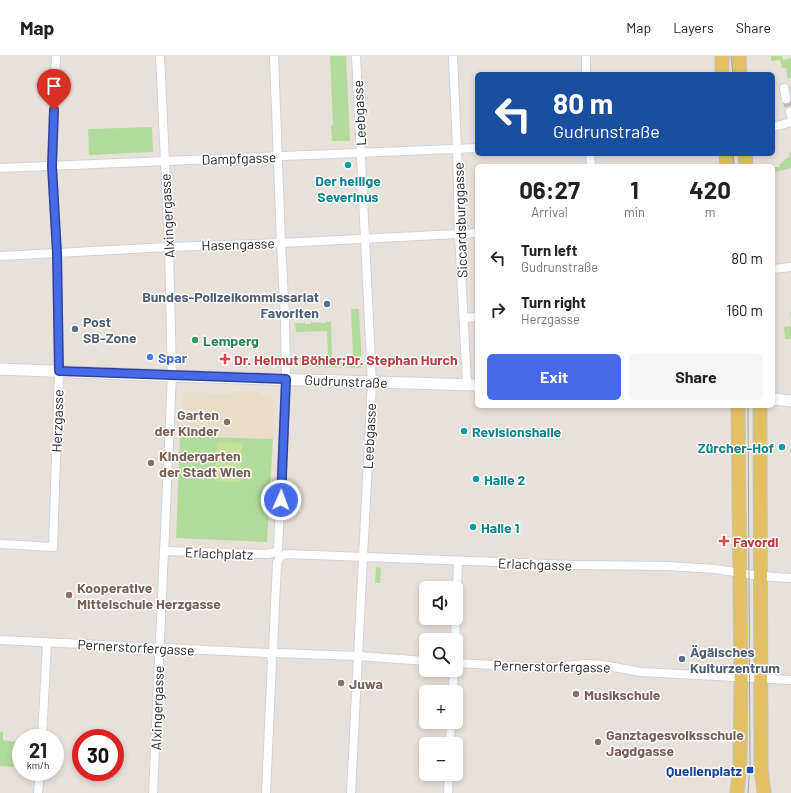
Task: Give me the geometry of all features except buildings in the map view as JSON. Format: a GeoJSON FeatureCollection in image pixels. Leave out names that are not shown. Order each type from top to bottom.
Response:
{"type":"FeatureCollection","features":[{"type":"Feature","properties":{"kind":"main road"},"geometry":{"type":"LineString","coordinates":[[722,56],[722,72]]}},
{"type":"Feature","properties":{"kind":"main road"},"geometry":{"type":"LineString","coordinates":[[739,56],[740,72]]}},
{"type":"Feature","properties":{"kind":"main road","name":"Gudrunstraße"},"geometry":{"type":"LineString","coordinates":[[0,369],[472,385]]}},
{"type":"Feature","properties":{"kind":"main road"},"geometry":{"type":"LineString","coordinates":[[775,399],[791,401]]}},
{"type":"Feature","properties":{"kind":"main road"},"geometry":{"type":"LineString","coordinates":[[737,793],[740,767],[741,678],[738,408]]}},
{"type":"Feature","properties":{"kind":"main road"},"geometry":{"type":"LineString","coordinates":[[760,408],[761,768],[764,793]]}},
{"type":"Feature","properties":{"kind":"street","name":"Herzgasse"},"geometry":{"type":"LineString","coordinates":[[0,544],[53,547],[59,371],[57,253],[52,166],[56,56]]}},
{"type":"Feature","properties":{"kind":"street","name":"Alxingergasse"},"geometry":{"type":"LineString","coordinates":[[160,56],[172,376]]}},
{"type":"Feature","properties":{"kind":"street"},"geometry":{"type":"LineString","coordinates":[[274,56],[285,318],[286,379]]}},
{"type":"Feature","properties":{"kind":"street","name":"Leebgasse"},"geometry":{"type":"LineString","coordinates":[[351,793],[372,382],[356,56]]}},
{"type":"Feature","properties":{"kind":"street","name":"Siccardsburggasse"},"geometry":{"type":"LineString","coordinates":[[453,56],[459,234],[464,318],[472,385]]}},
{"type":"Feature","properties":{"kind":"street"},"geometry":{"type":"LineString","coordinates":[[586,56],[586,72]]}},
{"type":"Feature","properties":{"kind":"street"},"geometry":{"type":"LineString","coordinates":[[784,88],[786,99]]}},
{"type":"Feature","properties":{"kind":"street"},"geometry":{"type":"LineString","coordinates":[[775,126],[791,122]]}},
{"type":"Feature","properties":{"kind":"street","name":"Dampfgasse"},"geometry":{"type":"LineString","coordinates":[[0,168],[475,148]]}},
{"type":"Feature","properties":{"kind":"street","name":"Hasengasse"},"geometry":{"type":"LineString","coordinates":[[0,256],[475,233]]}},
{"type":"Feature","properties":{"kind":"street"},"geometry":{"type":"LineString","coordinates":[[775,269],[791,267]]}},
{"type":"Feature","properties":{"kind":"street"},"geometry":{"type":"LineString","coordinates":[[464,318],[475,317]]}},
{"type":"Feature","properties":{"kind":"street"},"geometry":{"type":"LineString","coordinates":[[164,551],[172,376]]}},
{"type":"Feature","properties":{"kind":"street","name":"Erlachplatz"},"geometry":{"type":"LineString","coordinates":[[164,551],[267,554],[276,552],[278,549],[286,379]]}},
{"type":"Feature","properties":{"kind":"street","name":"Alxingergasse"},"geometry":{"type":"LineString","coordinates":[[153,793],[164,551]]}},
{"type":"Feature","properties":{"kind":"street","name":"Erlachgasse"},"geometry":{"type":"LineString","coordinates":[[273,654],[278,563],[280,557],[286,554],[594,566],[668,566],[715,569],[760,576],[791,578]]}},
{"type":"Feature","properties":{"kind":"street"},"geometry":{"type":"LineString","coordinates":[[457,581],[458,561]]}},
{"type":"Feature","properties":{"kind":"street","name":"Pernerstorfergasse"},"geometry":{"type":"LineString","coordinates":[[0,640],[273,654],[358,656],[419,660]]}},
{"type":"Feature","properties":{"kind":"street"},"geometry":{"type":"LineString","coordinates":[[42,729],[47,642]]}},
{"type":"Feature","properties":{"kind":"street"},"geometry":{"type":"LineString","coordinates":[[266,793],[273,654]]}},
{"type":"Feature","properties":{"kind":"street","name":"Pernerstorfergasse"},"geometry":{"type":"LineString","coordinates":[[463,663],[544,668],[586,664],[603,665],[641,672],[791,680]]}},
{"type":"Feature","properties":{"kind":"street"},"geometry":{"type":"LineString","coordinates":[[38,793],[39,781]]}},
{"type":"Feature","properties":{"kind":"street"},"geometry":{"type":"LineString","coordinates":[[448,793],[449,781]]}},
{"type":"Feature","properties":{"kind":"shaded area","name":"Garten der Kinder"},"geometry":{"type":"Polygon","coordinates":[[[234,391],[259,392],[260,395],[268,395],[268,397],[274,398],[273,439],[180,436],[183,392],[234,394],[234,391]]]}},
{"type":"Feature","properties":{"kind":"green space"},"geometry":{"type":"Polygon","coordinates":[[[330,56],[346,56],[350,141],[332,141],[331,126],[333,125],[330,56]]]}},
{"type":"Feature","properties":{"kind":"green space"},"geometry":{"type":"Polygon","coordinates":[[[771,56],[782,56],[783,60],[791,58],[791,78],[788,79],[786,68],[782,68],[780,60],[771,61],[771,56]]]}},
{"type":"Feature","properties":{"kind":"green space"},"geometry":{"type":"Polygon","coordinates":[[[152,127],[153,152],[89,155],[88,129],[152,127]]]}},
{"type":"Feature","properties":{"kind":"green space"},"geometry":{"type":"Polygon","coordinates":[[[791,152],[791,168],[775,172],[775,167],[780,167],[779,165],[790,156],[789,153],[791,152]]]}},
{"type":"Feature","properties":{"kind":"green space"},"geometry":{"type":"Polygon","coordinates":[[[351,309],[359,309],[362,368],[297,366],[297,364],[300,363],[297,357],[328,356],[327,331],[296,332],[295,323],[311,324],[311,322],[326,323],[331,321],[332,358],[353,357],[351,309]]]}},
{"type":"Feature","properties":{"kind":"green space"},"geometry":{"type":"Polygon","coordinates":[[[791,326],[791,339],[785,339],[784,327],[791,326]]]}},
{"type":"Feature","properties":{"kind":"green space"},"geometry":{"type":"Polygon","coordinates":[[[180,436],[273,439],[267,542],[176,538],[180,436]]]}},
{"type":"Feature","properties":{"kind":"green space"},"geometry":{"type":"Polygon","coordinates":[[[217,442],[242,443],[241,482],[215,481],[217,442]]]}},
{"type":"Feature","properties":{"kind":"green space"},"geometry":{"type":"Polygon","coordinates":[[[376,567],[381,568],[380,583],[375,583],[376,567]]]}},
{"type":"Feature","properties":{"kind":"green space"},"geometry":{"type":"Polygon","coordinates":[[[0,732],[3,732],[3,740],[12,741],[12,767],[0,766],[0,732]]]}},
{"type":"Feature","properties":{"kind":"tunnel"},"geometry":{"type":"LineString","coordinates":[[786,99],[790,112]]}},
{"type":"Feature","properties":{"kind":"tram line"},"geometry":{"type":"LineString","coordinates":[[731,56],[733,72]]}},
{"type":"Feature","properties":{"kind":"tram line"},"geometry":{"type":"LineString","coordinates":[[733,156],[734,164]]}},
{"type":"Feature","properties":{"kind":"tram line"},"geometry":{"type":"LineString","coordinates":[[748,408],[750,765],[748,793]]}},
{"type":"Feature","properties":{"kind":"place","name":"Der heilige Severinus"},"geometry":{"type":"Point","coordinates":[348,165]}},
{"type":"Feature","properties":{"kind":"place","name":"Bundes-Polizeikommissariat Favoriten"},"geometry":{"type":"Point","coordinates":[327,304]}},
{"type":"Feature","properties":{"kind":"place","name":"Post SB-Zone"},"geometry":{"type":"Point","coordinates":[75,329]}},
{"type":"Feature","properties":{"kind":"place","name":"Lemperg"},"geometry":{"type":"Point","coordinates":[195,340]}},
{"type":"Feature","properties":{"kind":"place","name":"Spar"},"geometry":{"type":"Point","coordinates":[150,357]}},
{"type":"Feature","properties":{"kind":"place","name":"Dr. Helmut Böhler;Dr. Stephan Hurch"},"geometry":{"type":"Point","coordinates":[225,359]}},
{"type":"Feature","properties":{"kind":"place","name":"Garten der Kinder"},"geometry":{"type":"Point","coordinates":[227,422]}},
{"type":"Feature","properties":{"kind":"place","name":"Revisionshalle"},"geometry":{"type":"Point","coordinates":[464,431]}},
{"type":"Feature","properties":{"kind":"place","name":"Zürcher-Hof"},"geometry":{"type":"Point","coordinates":[782,447]}},
{"type":"Feature","properties":{"kind":"place","name":"Kindergarten der Stadt Wien"},"geometry":{"type":"Point","coordinates":[151,463]}},
{"type":"Feature","properties":{"kind":"place","name":"Halle 2"},"geometry":{"type":"Point","coordinates":[476,479]}},
{"type":"Feature","properties":{"kind":"place","name":"Halle 1"},"geometry":{"type":"Point","coordinates":[473,527]}},
{"type":"Feature","properties":{"kind":"place","name":"Favordi"},"geometry":{"type":"Point","coordinates":[724,541]}},
{"type":"Feature","properties":{"kind":"place","name":"Kooperative Mittelschule Herzgasse"},"geometry":{"type":"Point","coordinates":[69,595]}},
{"type":"Feature","properties":{"kind":"place","name":"Ägäisches Kulturzentrum"},"geometry":{"type":"Point","coordinates":[682,659]}},
{"type":"Feature","properties":{"kind":"place","name":"Juwa"},"geometry":{"type":"Point","coordinates":[341,683]}},
{"type":"Feature","properties":{"kind":"place","name":"Musikschule"},"geometry":{"type":"Point","coordinates":[576,694]}},
{"type":"Feature","properties":{"kind":"place","name":"Ganztagesvolksschule Jagdgasse"},"geometry":{"type":"Point","coordinates":[598,742]}},
{"type":"Feature","properties":{"kind":"place","name":"Quellenplatz"},"geometry":{"type":"Point","coordinates":[750,770]}},
{"type":"Feature","properties":{"kind":"route"},"geometry":{"type":"LineString","coordinates":[[54,110],[52,166],[57,253],[59,371],[286,379],[281,500]]}}]}
